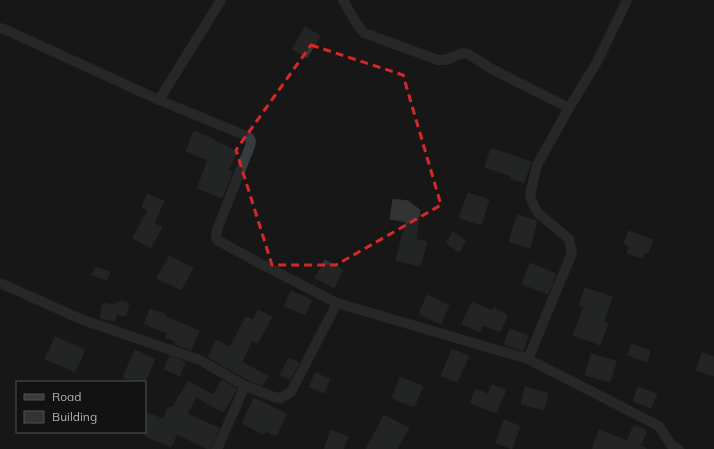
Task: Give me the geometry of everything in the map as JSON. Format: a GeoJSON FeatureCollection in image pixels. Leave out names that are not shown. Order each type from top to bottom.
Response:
{"type":"FeatureCollection","features":[{"type":"Feature","properties":{"kind":"street"},"geometry":{"type":"LineString","coordinates":[[159,100],[221,0]]}},
{"type":"Feature","properties":{"kind":"street"},"geometry":{"type":"LineString","coordinates":[[343,0],[364,34],[438,60],[445,60],[463,53],[470,55],[490,68],[569,108]]}},
{"type":"Feature","properties":{"kind":"street"},"geometry":{"type":"LineString","coordinates":[[528,359],[572,253],[569,239],[538,213],[533,204],[530,195],[537,165],[597,62],[627,0]]}},
{"type":"Feature","properties":{"kind":"street"},"geometry":{"type":"LineString","coordinates":[[0,28],[159,100],[249,136],[251,141],[250,146],[217,230],[217,240],[337,303],[528,359],[659,426],[673,448]]}},
{"type":"Feature","properties":{"kind":"street"},"geometry":{"type":"LineString","coordinates":[[0,283],[83,320],[200,360],[245,386],[274,397],[281,398],[291,392],[337,303]]}},
{"type":"Feature","properties":{"kind":"street"},"geometry":{"type":"LineString","coordinates":[[217,449],[245,386]]}},
{"type":"Feature","properties":{"kind":"highlighted area"},"geometry":{"type":"Polygon","coordinates":[[[311,45],[403,75],[441,205],[336,265],[272,265],[236,150],[311,45]]]}},
{"type":"Feature","properties":{"kind":"building"},"geometry":{"type":"Polygon","coordinates":[[[305,27],[320,36],[307,58],[292,49],[305,27]]]}},
{"type":"Feature","properties":{"kind":"building"},"geometry":{"type":"Polygon","coordinates":[[[194,131],[214,139],[237,152],[228,170],[233,172],[222,198],[197,188],[208,160],[186,151],[194,131]]]}},
{"type":"Feature","properties":{"kind":"building"},"geometry":{"type":"Polygon","coordinates":[[[491,148],[531,162],[524,183],[510,178],[511,176],[485,167],[491,148]]]}},
{"type":"Feature","properties":{"kind":"building"},"geometry":{"type":"Polygon","coordinates":[[[468,193],[489,200],[481,225],[459,218],[468,193]]]}},
{"type":"Feature","properties":{"kind":"building"},"geometry":{"type":"Polygon","coordinates":[[[147,194],[164,201],[154,223],[162,227],[151,248],[133,238],[148,210],[142,207],[147,194]]]}},
{"type":"Feature","properties":{"kind":"building"},"geometry":{"type":"Polygon","coordinates":[[[393,199],[408,201],[420,210],[416,239],[427,242],[420,266],[396,260],[406,222],[390,219],[393,199]]]}},
{"type":"Feature","properties":{"kind":"building"},"geometry":{"type":"Polygon","coordinates":[[[517,215],[537,221],[530,248],[509,242],[517,215]]]}},
{"type":"Feature","properties":{"kind":"building"},"geometry":{"type":"Polygon","coordinates":[[[629,231],[653,240],[648,253],[645,252],[642,258],[627,253],[629,246],[624,243],[629,231]]]}},
{"type":"Feature","properties":{"kind":"building"},"geometry":{"type":"Polygon","coordinates":[[[453,232],[466,241],[459,252],[446,243],[453,232]]]}},
{"type":"Feature","properties":{"kind":"building"},"geometry":{"type":"Polygon","coordinates":[[[169,256],[193,268],[181,290],[157,278],[169,256]]]}},
{"type":"Feature","properties":{"kind":"building"},"geometry":{"type":"Polygon","coordinates":[[[325,260],[343,270],[334,288],[315,278],[325,260]]]}},
{"type":"Feature","properties":{"kind":"building"},"geometry":{"type":"Polygon","coordinates":[[[530,263],[556,274],[548,294],[522,284],[530,263]]]}},
{"type":"Feature","properties":{"kind":"building"},"geometry":{"type":"Polygon","coordinates":[[[95,267],[110,272],[107,280],[92,275],[95,267]]]}},
{"type":"Feature","properties":{"kind":"building"},"geometry":{"type":"Polygon","coordinates":[[[585,288],[612,297],[604,321],[608,323],[600,345],[573,335],[584,307],[579,305],[585,288]]]}},
{"type":"Feature","properties":{"kind":"building"},"geometry":{"type":"Polygon","coordinates":[[[291,291],[312,300],[305,315],[284,306],[291,291]]]}},
{"type":"Feature","properties":{"kind":"building"},"geometry":{"type":"Polygon","coordinates":[[[427,295],[449,305],[441,324],[419,314],[427,295]]]}},
{"type":"Feature","properties":{"kind":"building"},"geometry":{"type":"Polygon","coordinates":[[[120,301],[129,303],[126,316],[117,314],[115,321],[100,318],[103,303],[115,305],[116,302],[119,303],[120,301]]]}},
{"type":"Feature","properties":{"kind":"building"},"geometry":{"type":"Polygon","coordinates":[[[472,302],[492,311],[494,308],[505,313],[504,314],[507,316],[500,332],[483,325],[480,332],[462,324],[472,302]]]}},
{"type":"Feature","properties":{"kind":"building"},"geometry":{"type":"Polygon","coordinates":[[[150,309],[165,314],[165,316],[199,331],[191,350],[175,344],[176,342],[165,337],[167,333],[144,324],[150,309]]]}},
{"type":"Feature","properties":{"kind":"building"},"geometry":{"type":"Polygon","coordinates":[[[258,310],[272,317],[258,343],[252,340],[242,362],[268,376],[262,386],[248,380],[208,357],[216,340],[230,347],[246,317],[253,320],[258,310]]]}},
{"type":"Feature","properties":{"kind":"building"},"geometry":{"type":"Polygon","coordinates":[[[510,329],[528,336],[523,351],[504,344],[510,329]]]}},
{"type":"Feature","properties":{"kind":"building"},"geometry":{"type":"Polygon","coordinates":[[[55,337],[85,350],[75,372],[45,359],[55,337]]]}},
{"type":"Feature","properties":{"kind":"building"},"geometry":{"type":"Polygon","coordinates":[[[632,344],[650,351],[647,362],[628,355],[632,344]]]}},
{"type":"Feature","properties":{"kind":"building"},"geometry":{"type":"Polygon","coordinates":[[[452,349],[469,356],[457,382],[441,376],[452,349]]]}},
{"type":"Feature","properties":{"kind":"building"},"geometry":{"type":"Polygon","coordinates":[[[135,350],[155,359],[145,381],[133,381],[123,377],[135,350]]]}},
{"type":"Feature","properties":{"kind":"building"},"geometry":{"type":"Polygon","coordinates":[[[702,353],[714,357],[714,376],[696,370],[702,353]]]}},
{"type":"Feature","properties":{"kind":"building"},"geometry":{"type":"Polygon","coordinates":[[[591,354],[616,361],[610,382],[585,375],[591,354]]]}},
{"type":"Feature","properties":{"kind":"building"},"geometry":{"type":"Polygon","coordinates":[[[170,356],[185,362],[180,376],[164,369],[170,356]]]}},
{"type":"Feature","properties":{"kind":"building"},"geometry":{"type":"Polygon","coordinates":[[[289,358],[299,363],[290,380],[280,375],[289,358]]]}},
{"type":"Feature","properties":{"kind":"building"},"geometry":{"type":"Polygon","coordinates":[[[315,373],[330,379],[324,393],[309,387],[315,373]]]}},
{"type":"Feature","properties":{"kind":"building"},"geometry":{"type":"Polygon","coordinates":[[[400,377],[423,386],[414,407],[392,398],[400,377]]]}},
{"type":"Feature","properties":{"kind":"building"},"geometry":{"type":"Polygon","coordinates":[[[222,380],[237,389],[223,412],[196,397],[187,414],[219,428],[211,449],[208,449],[177,434],[171,447],[145,436],[146,412],[163,419],[169,407],[172,408],[188,381],[213,395],[222,380]]]}},
{"type":"Feature","properties":{"kind":"building"},"geometry":{"type":"Polygon","coordinates":[[[492,385],[506,390],[496,413],[470,403],[476,389],[488,394],[492,385]]]}},
{"type":"Feature","properties":{"kind":"building"},"geometry":{"type":"Polygon","coordinates":[[[525,387],[548,393],[544,410],[521,404],[525,387]]]}},
{"type":"Feature","properties":{"kind":"building"},"geometry":{"type":"Polygon","coordinates":[[[638,387],[657,394],[651,408],[633,401],[638,387]]]}},
{"type":"Feature","properties":{"kind":"building"},"geometry":{"type":"Polygon","coordinates":[[[254,398],[287,414],[276,436],[265,431],[264,435],[242,423],[254,398]]]}},
{"type":"Feature","properties":{"kind":"building"},"geometry":{"type":"Polygon","coordinates":[[[384,415],[409,428],[397,449],[366,449],[384,415]]]}},
{"type":"Feature","properties":{"kind":"building"},"geometry":{"type":"Polygon","coordinates":[[[504,420],[520,426],[512,449],[496,443],[504,420]]]}},
{"type":"Feature","properties":{"kind":"building"},"geometry":{"type":"Polygon","coordinates":[[[634,425],[647,431],[640,446],[646,449],[592,449],[599,430],[627,441],[634,425]]]}},
{"type":"Feature","properties":{"kind":"building"},"geometry":{"type":"Polygon","coordinates":[[[331,430],[348,437],[343,449],[324,449],[331,430]]]}}]}
